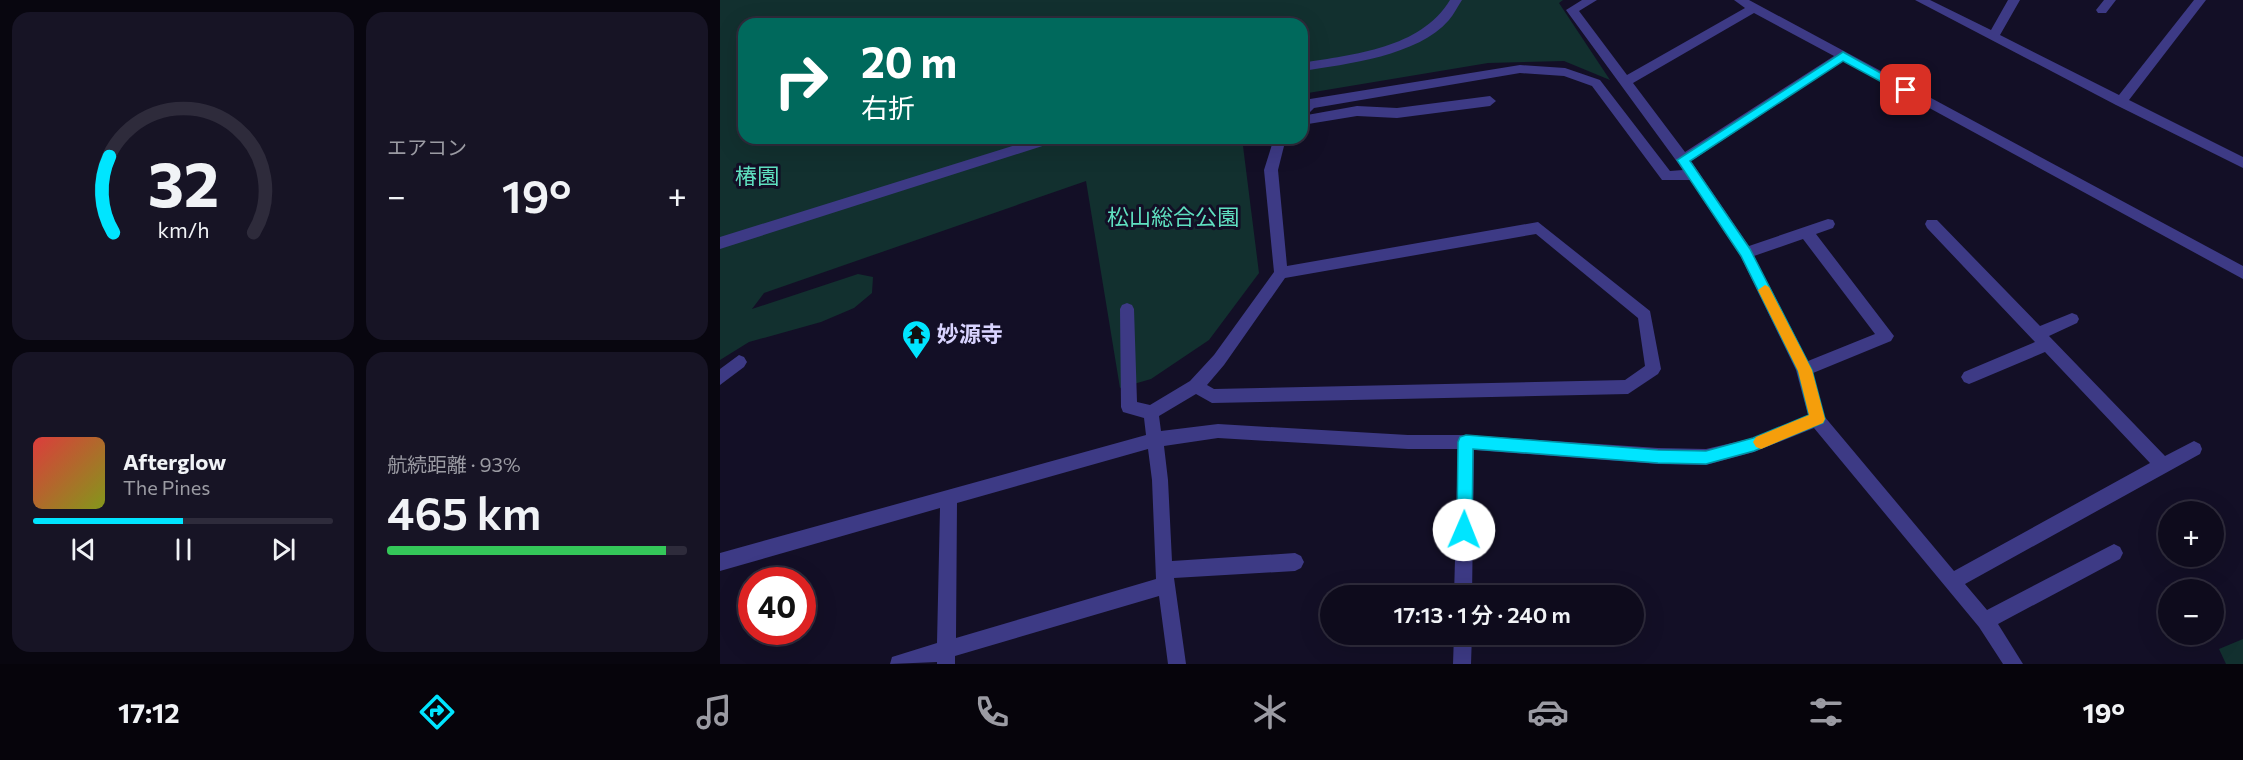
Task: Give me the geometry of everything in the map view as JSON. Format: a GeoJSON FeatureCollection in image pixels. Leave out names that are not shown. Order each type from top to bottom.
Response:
{"type":"FeatureCollection","features":[{"type":"Feature","properties":{"kind":"street"},"geometry":{"type":"LineString","coordinates":[[1308,66],[1368,55],[1415,40],[1443,18],[1453,8],[1456,0]]}},
{"type":"Feature","properties":{"kind":"street"},"geometry":{"type":"LineString","coordinates":[[1591,0],[1572,10],[1683,160],[1746,253],[1804,370],[1817,419],[1953,581],[1985,621],[2014,664]]}},
{"type":"Feature","properties":{"kind":"street"},"geometry":{"type":"LineString","coordinates":[[1740,0],[2243,273]]}},
{"type":"Feature","properties":{"kind":"street"},"geometry":{"type":"LineString","coordinates":[[1921,0],[2243,163]]}},
{"type":"Feature","properties":{"kind":"street"},"geometry":{"type":"LineString","coordinates":[[1993,37],[2014,0]]}},
{"type":"Feature","properties":{"kind":"street"},"geometry":{"type":"LineString","coordinates":[[2102,10],[2110,0]]}},
{"type":"Feature","properties":{"kind":"street"},"geometry":{"type":"LineString","coordinates":[[2120,102],[2200,0]]}},
{"type":"Feature","properties":{"kind":"street"},"geometry":{"type":"LineString","coordinates":[[1626,81],[1754,8]]}},
{"type":"Feature","properties":{"kind":"street"},"geometry":{"type":"LineString","coordinates":[[1683,160],[1843,56]]}},
{"type":"Feature","properties":{"kind":"street"},"geometry":{"type":"LineString","coordinates":[[1308,106],[1520,69],[1565,72],[1596,83],[1667,176],[1693,174]]}},
{"type":"Feature","properties":{"kind":"street"},"geometry":{"type":"LineString","coordinates":[[1308,119],[1357,111],[1397,113],[1490,101]]}},
{"type":"Feature","properties":{"kind":"street"},"geometry":{"type":"LineString","coordinates":[[720,243],[1034,144]]}},
{"type":"Feature","properties":{"kind":"street"},"geometry":{"type":"LineString","coordinates":[[1127,309],[1129,408],[1151,413],[1196,386],[1219,360],[1281,273],[1271,170],[1278,144]]}},
{"type":"Feature","properties":{"kind":"street"},"geometry":{"type":"LineString","coordinates":[[1746,253],[1828,224]]}},
{"type":"Feature","properties":{"kind":"street"},"geometry":{"type":"LineString","coordinates":[[1932,224],[2163,465]]}},
{"type":"Feature","properties":{"kind":"street"},"geometry":{"type":"LineString","coordinates":[[1196,386],[1212,396],[1629,387],[1653,369],[1645,315],[1538,228],[1281,273]]}},
{"type":"Feature","properties":{"kind":"street"},"geometry":{"type":"LineString","coordinates":[[1804,370],[1886,336],[1806,232]]}},
{"type":"Feature","properties":{"kind":"street"},"geometry":{"type":"LineString","coordinates":[[1969,377],[2042,339],[2072,319]]}},
{"type":"Feature","properties":{"kind":"street"},"geometry":{"type":"LineString","coordinates":[[720,378],[739,362]]}},
{"type":"Feature","properties":{"kind":"street"},"geometry":{"type":"LineString","coordinates":[[1151,413],[1160,480],[1165,577],[1177,664]]}},
{"type":"Feature","properties":{"kind":"street"},"geometry":{"type":"LineString","coordinates":[[720,562],[1153,440],[1218,431],[1408,442],[1466,442],[1706,458],[1754,445],[1817,419]]}},
{"type":"Feature","properties":{"kind":"street"},"geometry":{"type":"LineString","coordinates":[[1463,585],[1466,442]]}},
{"type":"Feature","properties":{"kind":"street"},"geometry":{"type":"LineString","coordinates":[[1953,581],[2194,449]]}},
{"type":"Feature","properties":{"kind":"street"},"geometry":{"type":"LineString","coordinates":[[946,657],[949,498]]}},
{"type":"Feature","properties":{"kind":"street"},"geometry":{"type":"LineString","coordinates":[[1985,621],[2114,552]]}},
{"type":"Feature","properties":{"kind":"street"},"geometry":{"type":"LineString","coordinates":[[899,664],[946,657],[1165,577],[1295,562]]}},
{"type":"Feature","properties":{"kind":"street"},"geometry":{"type":"LineString","coordinates":[[1462,645],[1462,664]]}},
{"type":"Feature","properties":{"kind":"green space","name":"松山総合公園"},"geometry":{"type":"Polygon","coordinates":[[[720,0],[1563,0],[1559,3],[1610,80],[1564,61],[1488,63],[1308,93],[1308,18],[738,18],[738,144],[1243,144],[1259,273],[1209,340],[1151,379],[1120,388],[1086,181],[764,293],[752,309],[858,274],[873,277],[872,293],[854,308],[821,322],[749,342],[720,360],[720,0]]]}},
{"type":"Feature","properties":{"kind":"green space"},"geometry":{"type":"Polygon","coordinates":[[[2243,639],[2243,664],[2226,664],[2219,649],[2243,639]]]}},
{"type":"Feature","properties":{"kind":"slow traffic"},"geometry":{"type":"LineString","coordinates":[[1761,442],[1817,419],[1804,370],[1765,290]]}},
{"type":"Feature","properties":{"kind":"place","name":"妙源寺"},"geometry":{"type":"Point","coordinates":[916,360]}},
{"type":"Feature","properties":{"kind":"route"},"geometry":{"type":"LineString","coordinates":[[1464,530],[1466,442],[1706,458],[1754,445],[1817,419],[1804,370],[1746,253],[1683,160],[1843,56],[1906,90]]}},
{"type":"Feature","properties":{"kind":"park label","name":"椿園"},"geometry":{"type":"Point","coordinates":[757,176]}}]}
